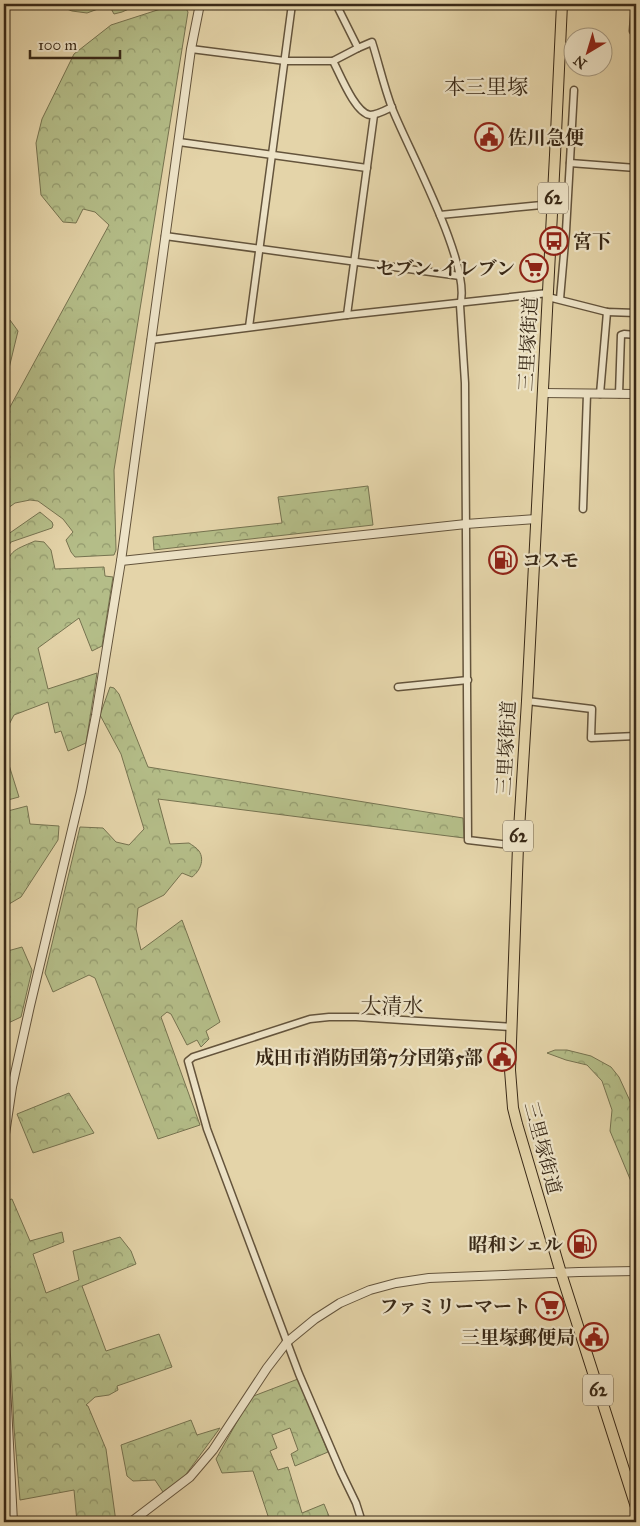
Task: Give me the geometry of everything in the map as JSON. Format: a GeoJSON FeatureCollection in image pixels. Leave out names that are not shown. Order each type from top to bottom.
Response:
{"type":"FeatureCollection","features":[{"type":"Feature","properties":{"kind":"main road","name":"三里塚街道"},"geometry":{"type":"LineString","coordinates":[[562,4],[518,846],[510,1070],[513,1108],[561,1273],[636,1507]]}},
{"type":"Feature","properties":{"kind":"street"},"geometry":{"type":"LineString","coordinates":[[4,1141],[12,1087],[81,792],[96,715],[121,561],[191,49],[200,4]]}},
{"type":"Feature","properties":{"kind":"street"},"geometry":{"type":"LineString","coordinates":[[249,327],[292,4]]}},
{"type":"Feature","properties":{"kind":"street"},"geometry":{"type":"LineString","coordinates":[[336,4],[358,48]]}},
{"type":"Feature","properties":{"kind":"street"},"geometry":{"type":"LineString","coordinates":[[633,30],[634,4]]}},
{"type":"Feature","properties":{"kind":"street"},"geometry":{"type":"LineString","coordinates":[[191,49],[285,61],[333,61],[372,42],[392,107],[440,215],[458,263],[460,276],[465,383],[468,840],[518,846]]}},
{"type":"Feature","properties":{"kind":"street"},"geometry":{"type":"LineString","coordinates":[[333,61],[358,108],[367,115],[374,115],[392,107]]}},
{"type":"Feature","properties":{"kind":"street"},"geometry":{"type":"LineString","coordinates":[[560,299],[574,90]]}},
{"type":"Feature","properties":{"kind":"street"},"geometry":{"type":"LineString","coordinates":[[347,315],[374,115]]}},
{"type":"Feature","properties":{"kind":"street"},"geometry":{"type":"LineString","coordinates":[[179,142],[367,168]]}},
{"type":"Feature","properties":{"kind":"street"},"geometry":{"type":"LineString","coordinates":[[570,163],[636,168]]}},
{"type":"Feature","properties":{"kind":"street"},"geometry":{"type":"LineString","coordinates":[[440,215],[552,204]]}},
{"type":"Feature","properties":{"kind":"street"},"geometry":{"type":"LineString","coordinates":[[166,236],[460,276]]}},
{"type":"Feature","properties":{"kind":"street"},"geometry":{"type":"LineString","coordinates":[[151,340],[461,302],[548,295],[607,312],[636,313]]}},
{"type":"Feature","properties":{"kind":"street"},"geometry":{"type":"LineString","coordinates":[[600,394],[607,312]]}},
{"type":"Feature","properties":{"kind":"street"},"geometry":{"type":"LineString","coordinates":[[619,394],[621,336],[624,334],[636,335]]}},
{"type":"Feature","properties":{"kind":"street"},"geometry":{"type":"LineString","coordinates":[[543,393],[636,394]]}},
{"type":"Feature","properties":{"kind":"street"},"geometry":{"type":"LineString","coordinates":[[582,508],[587,394]]}},
{"type":"Feature","properties":{"kind":"street"},"geometry":{"type":"LineString","coordinates":[[121,561],[466,524],[536,519]]}},
{"type":"Feature","properties":{"kind":"street"},"geometry":{"type":"LineString","coordinates":[[398,687],[468,680]]}},
{"type":"Feature","properties":{"kind":"street"},"geometry":{"type":"LineString","coordinates":[[527,701],[592,709],[591,738],[636,736]]}},
{"type":"Feature","properties":{"kind":"street"},"geometry":{"type":"LineString","coordinates":[[362,1522],[356,1503],[299,1374],[207,1129],[188,1061],[193,1057],[318,1018],[356,1017],[512,1027]]}},
{"type":"Feature","properties":{"kind":"street"},"geometry":{"type":"LineString","coordinates":[[131,1522],[164,1498],[198,1469],[226,1431],[266,1368],[288,1342],[315,1319],[340,1303],[370,1290],[396,1283],[429,1278],[636,1271]]}},
{"type":"Feature","properties":{"kind":"street"},"geometry":{"type":"LineString","coordinates":[[4,1348],[13,1522]]}},
{"type":"Feature","properties":{"kind":"green space"},"geometry":{"type":"Polygon","coordinates":[[[54,4],[140,4],[114,14],[109,5],[87,13],[72,11],[54,4]]]}},
{"type":"Feature","properties":{"kind":"green space"},"geometry":{"type":"Polygon","coordinates":[[[176,4],[184,5],[188,12],[114,470],[116,550],[114,555],[75,557],[66,540],[73,532],[63,519],[38,501],[30,500],[15,503],[4,511],[4,418],[109,225],[95,212],[83,209],[76,223],[63,222],[41,195],[36,143],[42,119],[74,54],[111,25],[176,4]]]}},
{"type":"Feature","properties":{"kind":"green space"},"geometry":{"type":"Polygon","coordinates":[[[4,316],[10,320],[18,331],[4,389],[4,316]]]}},
{"type":"Feature","properties":{"kind":"green space"},"geometry":{"type":"Polygon","coordinates":[[[368,486],[373,525],[154,550],[153,537],[282,523],[278,497],[368,486]]]}},
{"type":"Feature","properties":{"kind":"green space"},"geometry":{"type":"Polygon","coordinates":[[[40,512],[52,522],[52,528],[11,542],[4,553],[4,537],[40,512]]]}},
{"type":"Feature","properties":{"kind":"green space"},"geometry":{"type":"Polygon","coordinates":[[[35,541],[44,542],[51,550],[55,569],[104,567],[105,576],[113,577],[102,646],[92,651],[79,618],[38,648],[48,689],[97,673],[86,743],[68,751],[61,731],[55,733],[48,702],[14,715],[4,734],[4,576],[8,561],[13,552],[35,541]]]}},
{"type":"Feature","properties":{"kind":"green space"},"geometry":{"type":"Polygon","coordinates":[[[110,687],[114,688],[119,694],[148,767],[463,818],[464,838],[158,799],[170,844],[189,843],[199,851],[202,862],[192,877],[182,873],[164,895],[138,908],[136,929],[141,950],[182,920],[220,1022],[206,1031],[209,1039],[201,1047],[197,1040],[187,1045],[171,1014],[167,1012],[161,1017],[200,1125],[158,1139],[95,978],[89,975],[53,992],[45,973],[80,827],[103,828],[116,842],[129,845],[144,829],[121,754],[100,715],[110,687]]]}},
{"type":"Feature","properties":{"kind":"green space"},"geometry":{"type":"Polygon","coordinates":[[[4,749],[19,797],[4,801],[4,749]]]}},
{"type":"Feature","properties":{"kind":"green space"},"geometry":{"type":"Polygon","coordinates":[[[27,806],[30,824],[59,826],[58,840],[21,897],[4,907],[4,812],[27,806]]]}},
{"type":"Feature","properties":{"kind":"green space"},"geometry":{"type":"Polygon","coordinates":[[[22,947],[32,970],[21,1017],[4,1025],[4,952],[22,947]]]}},
{"type":"Feature","properties":{"kind":"green space"},"geometry":{"type":"Polygon","coordinates":[[[555,1050],[567,1050],[591,1056],[611,1067],[619,1077],[636,1114],[635,1191],[610,1131],[612,1110],[602,1081],[587,1065],[547,1053],[555,1050]]]}},
{"type":"Feature","properties":{"kind":"green space"},"geometry":{"type":"Polygon","coordinates":[[[69,1093],[94,1133],[33,1153],[17,1114],[69,1093]]]}},
{"type":"Feature","properties":{"kind":"green space"},"geometry":{"type":"Polygon","coordinates":[[[12,1199],[30,1241],[62,1232],[64,1242],[33,1254],[46,1293],[79,1280],[73,1251],[120,1237],[131,1251],[136,1264],[82,1286],[106,1351],[159,1334],[172,1367],[117,1386],[118,1390],[109,1395],[95,1397],[86,1405],[106,1449],[116,1522],[77,1522],[74,1490],[20,1500],[14,1428],[4,1221],[4,1201],[12,1199]]]}},
{"type":"Feature","properties":{"kind":"green space"},"geometry":{"type":"Polygon","coordinates":[[[298,1379],[328,1452],[295,1466],[291,1454],[298,1450],[290,1428],[272,1435],[277,1448],[270,1451],[278,1470],[288,1467],[302,1513],[324,1504],[331,1521],[327,1522],[270,1522],[253,1471],[222,1473],[216,1459],[251,1397],[298,1379]]]}},
{"type":"Feature","properties":{"kind":"green space"},"geometry":{"type":"Polygon","coordinates":[[[191,1420],[197,1435],[220,1428],[184,1477],[163,1492],[155,1480],[133,1481],[127,1476],[121,1445],[191,1420]]]}},
{"type":"Feature","properties":{"kind":"place","name":"佐川急便"},"geometry":{"type":"Point","coordinates":[489,137]}},
{"type":"Feature","properties":{"kind":"place","name":"宮下"},"geometry":{"type":"Point","coordinates":[554,241]}},
{"type":"Feature","properties":{"kind":"place","name":"セブン-イレブン"},"geometry":{"type":"Point","coordinates":[534,268]}},
{"type":"Feature","properties":{"kind":"place","name":"コスモ"},"geometry":{"type":"Point","coordinates":[503,560]}},
{"type":"Feature","properties":{"kind":"place","name":"成田市消防団第7分団第5部"},"geometry":{"type":"Point","coordinates":[502,1057]}},
{"type":"Feature","properties":{"kind":"place","name":"昭和シェル"},"geometry":{"type":"Point","coordinates":[582,1244]}},
{"type":"Feature","properties":{"kind":"place","name":"ファミリーマート"},"geometry":{"type":"Point","coordinates":[550,1306]}},
{"type":"Feature","properties":{"kind":"place","name":"三里塚郵便局"},"geometry":{"type":"Point","coordinates":[594,1337]}},
{"type":"Feature","properties":{"kind":"district","name":"本三里塚"},"geometry":{"type":"Point","coordinates":[486,87]}},
{"type":"Feature","properties":{"kind":"district","name":"大清水"},"geometry":{"type":"Point","coordinates":[392,1006]}}]}
